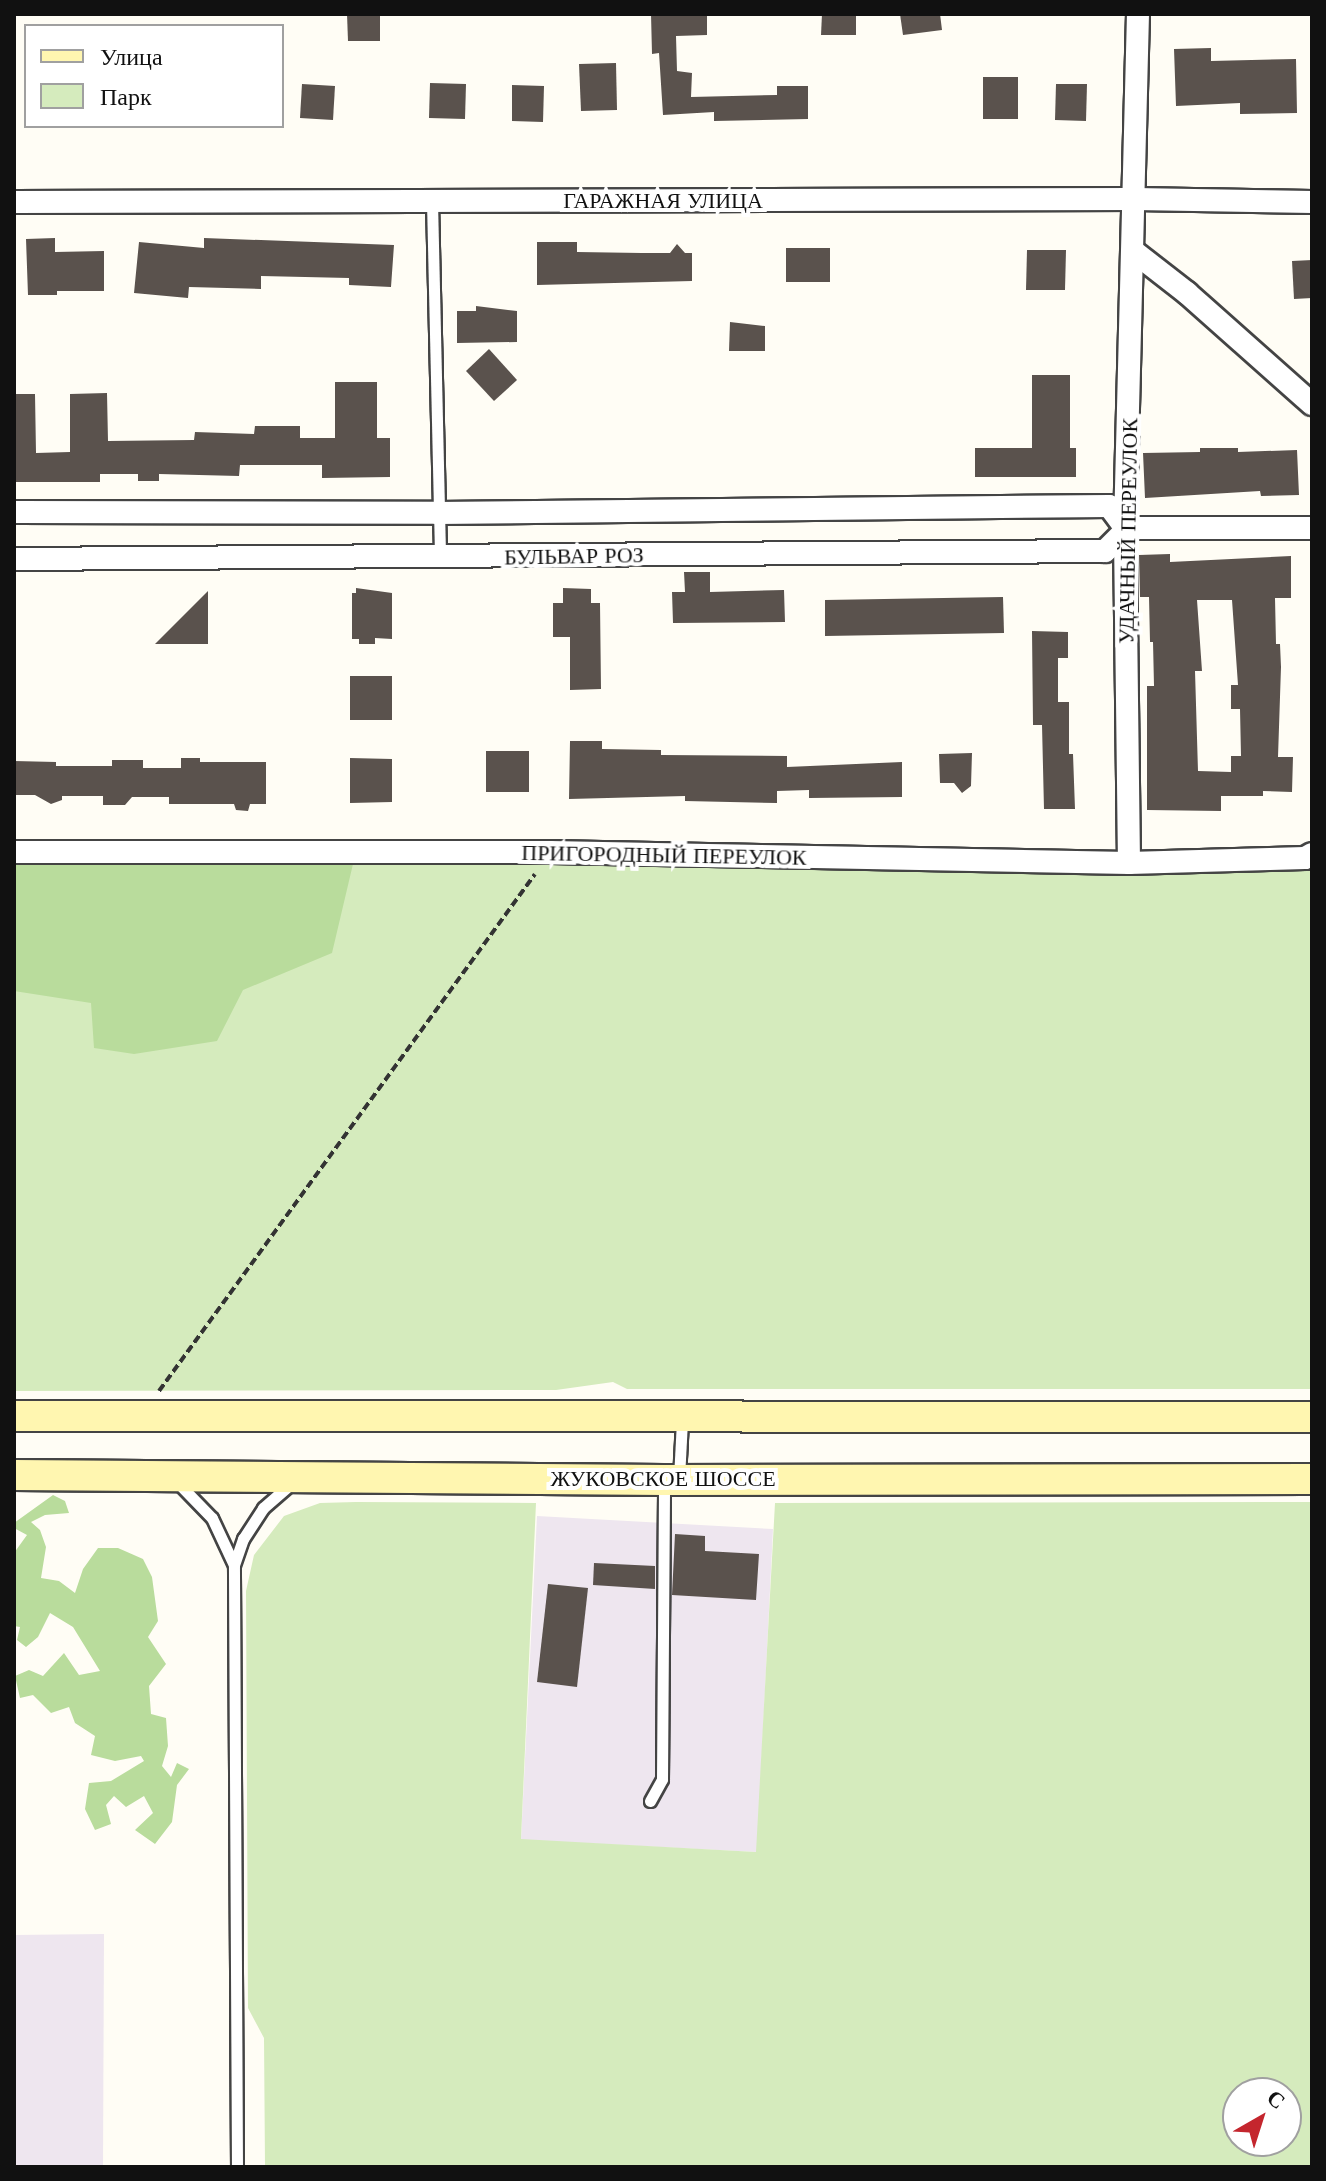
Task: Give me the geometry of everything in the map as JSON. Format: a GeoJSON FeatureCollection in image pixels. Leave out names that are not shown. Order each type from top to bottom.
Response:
{"type":"FeatureCollection","features":[{"type":"Feature","properties":{"kind":"main road"},"geometry":{"type":"LineString","coordinates":[[14,1416],[128,1414],[682,1419],[1312,1417]]}},
{"type":"Feature","properties":{"kind":"main road","name":"ЖУКОВСКОЕ ШОССЕ"},"geometry":{"type":"LineString","coordinates":[[14,1475],[672,1480],[1312,1479]]}},
{"type":"Feature","properties":{"kind":"street","name":"УДАЧНЫЙ ПЕРЕУЛОК"},"geometry":{"type":"LineString","coordinates":[[1129,863],[1125,529],[1138,14]]}},
{"type":"Feature","properties":{"kind":"street","name":"ГАРАЖНАЯ УЛИЦА"},"geometry":{"type":"LineString","coordinates":[[14,202],[1135,199],[1312,202]]}},
{"type":"Feature","properties":{"kind":"street"},"geometry":{"type":"LineString","coordinates":[[1133,251],[1187,293],[1312,404]]}},
{"type":"Feature","properties":{"kind":"street"},"geometry":{"type":"LineString","coordinates":[[14,512],[437,513],[1109,506],[1125,529],[1312,528]]}},
{"type":"Feature","properties":{"kind":"street","name":"БУЛЬВАР РОЗ"},"geometry":{"type":"LineString","coordinates":[[14,559],[1105,551],[1125,529]]}},
{"type":"Feature","properties":{"kind":"street","name":"ПРИГОРОДНЫЙ ПЕРЕУЛОК"},"geometry":{"type":"LineString","coordinates":[[14,852],[550,852],[1129,863],[1305,858],[1312,854]]}},
{"type":"Feature","properties":{"kind":"lane"},"geometry":{"type":"LineString","coordinates":[[432,201],[440,558]]}},
{"type":"Feature","properties":{"kind":"lane"},"geometry":{"type":"LineString","coordinates":[[650,1801],[662,1779],[672,1480],[682,1419]]}},
{"type":"Feature","properties":{"kind":"lane"},"geometry":{"type":"LineString","coordinates":[[168,1474],[212,1518],[234,1565]]}},
{"type":"Feature","properties":{"kind":"lane"},"geometry":{"type":"LineString","coordinates":[[237,2167],[234,1565],[243,1539],[263,1508],[284,1487],[304,1476]]}},
{"type":"Feature","properties":{"kind":"path"},"geometry":{"type":"LineString","coordinates":[[128,1414],[165,1387],[550,852]]}},
{"type":"Feature","properties":{"kind":"shaded area"},"geometry":{"type":"Polygon","coordinates":[[[537,1516],[773,1529],[757,1852],[521,1840],[537,1516]]]}},
{"type":"Feature","properties":{"kind":"shaded area"},"geometry":{"type":"Polygon","coordinates":[[[104,1934],[103,2167],[14,2167],[14,1935],[104,1934]]]}},
{"type":"Feature","properties":{"kind":"green space"},"geometry":{"type":"Polygon","coordinates":[[[1312,847],[1312,1389],[627,1389],[613,1382],[556,1390],[14,1391],[14,859],[1100,864],[1312,847]]]}},
{"type":"Feature","properties":{"kind":"green space"},"geometry":{"type":"Polygon","coordinates":[[[14,862],[353,864],[332,953],[243,990],[217,1041],[134,1054],[94,1048],[91,1003],[14,991],[14,862]]]}},
{"type":"Feature","properties":{"kind":"green space"},"geometry":{"type":"Polygon","coordinates":[[[53,1495],[65,1501],[69,1513],[45,1515],[31,1522],[40,1530],[46,1547],[41,1578],[59,1581],[75,1593],[83,1569],[98,1548],[118,1548],[143,1559],[152,1577],[158,1621],[148,1637],[166,1664],[149,1686],[151,1714],[166,1718],[168,1746],[162,1766],[171,1777],[177,1763],[189,1769],[177,1785],[172,1822],[155,1844],[135,1830],[153,1813],[144,1796],[126,1807],[114,1796],[106,1805],[111,1824],[95,1830],[85,1809],[89,1783],[111,1781],[144,1761],[141,1756],[115,1761],[91,1755],[95,1736],[75,1723],[69,1707],[51,1713],[33,1695],[20,1698],[15,1676],[29,1670],[43,1676],[64,1653],[79,1675],[100,1671],[73,1627],[50,1613],[38,1637],[26,1647],[17,1640],[20,1627],[14,1626],[14,1553],[27,1535],[14,1528],[14,1523],[53,1495]]]}},
{"type":"Feature","properties":{"kind":"green space"},"geometry":{"type":"Polygon","coordinates":[[[1312,1502],[1312,2167],[265,2167],[264,2038],[248,2008],[246,1591],[254,1555],[284,1516],[320,1503],[536,1503],[521,1839],[756,1852],[775,1503],[1312,1502]]]}},
{"type":"Feature","properties":{"kind":"building"},"geometry":{"type":"Polygon","coordinates":[[[347,14],[380,14],[380,41],[348,41],[347,14]]]}},
{"type":"Feature","properties":{"kind":"building"},"geometry":{"type":"Polygon","coordinates":[[[651,14],[707,14],[707,35],[676,36],[677,71],[692,73],[691,97],[777,95],[777,86],[808,86],[808,119],[714,121],[714,112],[663,115],[659,53],[652,54],[651,14]]]}},
{"type":"Feature","properties":{"kind":"building"},"geometry":{"type":"Polygon","coordinates":[[[822,14],[856,14],[856,35],[821,35],[822,14]]]}},
{"type":"Feature","properties":{"kind":"building"},"geometry":{"type":"Polygon","coordinates":[[[900,14],[940,14],[942,30],[903,35],[900,14]]]}},
{"type":"Feature","properties":{"kind":"building"},"geometry":{"type":"Polygon","coordinates":[[[1211,48],[1211,61],[1296,59],[1297,113],[1240,114],[1240,103],[1176,106],[1174,49],[1211,48]]]}},
{"type":"Feature","properties":{"kind":"building"},"geometry":{"type":"Polygon","coordinates":[[[616,63],[617,110],[581,111],[579,64],[616,63]]]}},
{"type":"Feature","properties":{"kind":"building"},"geometry":{"type":"Polygon","coordinates":[[[983,77],[1018,77],[1018,119],[983,119],[983,77]]]}},
{"type":"Feature","properties":{"kind":"building"},"geometry":{"type":"Polygon","coordinates":[[[430,83],[466,84],[465,119],[429,118],[430,83]]]}},
{"type":"Feature","properties":{"kind":"building"},"geometry":{"type":"Polygon","coordinates":[[[302,84],[335,86],[333,120],[300,118],[302,84]]]}},
{"type":"Feature","properties":{"kind":"building"},"geometry":{"type":"Polygon","coordinates":[[[1056,84],[1087,84],[1086,121],[1055,120],[1056,84]]]}},
{"type":"Feature","properties":{"kind":"building"},"geometry":{"type":"Polygon","coordinates":[[[512,85],[544,86],[543,122],[512,121],[512,85]]]}},
{"type":"Feature","properties":{"kind":"building"},"geometry":{"type":"Polygon","coordinates":[[[55,238],[55,252],[104,251],[104,291],[57,291],[57,295],[28,295],[26,239],[55,238]]]}},
{"type":"Feature","properties":{"kind":"building"},"geometry":{"type":"Polygon","coordinates":[[[204,238],[394,245],[391,287],[349,285],[349,278],[261,276],[261,289],[189,287],[188,298],[134,293],[139,242],[204,248],[204,238]]]}},
{"type":"Feature","properties":{"kind":"building"},"geometry":{"type":"Polygon","coordinates":[[[537,242],[577,242],[577,252],[642,253],[670,253],[677,244],[685,253],[692,253],[692,281],[537,285],[537,242]]]}},
{"type":"Feature","properties":{"kind":"building"},"geometry":{"type":"Polygon","coordinates":[[[786,248],[830,248],[830,282],[786,282],[786,248]]]}},
{"type":"Feature","properties":{"kind":"building"},"geometry":{"type":"Polygon","coordinates":[[[1027,250],[1066,250],[1065,290],[1026,290],[1027,250]]]}},
{"type":"Feature","properties":{"kind":"building"},"geometry":{"type":"Polygon","coordinates":[[[1312,260],[1312,298],[1294,299],[1292,261],[1312,260]]]}},
{"type":"Feature","properties":{"kind":"building"},"geometry":{"type":"Polygon","coordinates":[[[476,306],[517,311],[517,342],[457,343],[457,311],[476,311],[476,306]]]}},
{"type":"Feature","properties":{"kind":"building"},"geometry":{"type":"Polygon","coordinates":[[[730,322],[765,326],[765,351],[729,351],[730,322]]]}},
{"type":"Feature","properties":{"kind":"building"},"geometry":{"type":"Polygon","coordinates":[[[489,349],[517,380],[494,401],[466,371],[489,349]]]}},
{"type":"Feature","properties":{"kind":"building"},"geometry":{"type":"Polygon","coordinates":[[[1032,375],[1070,375],[1070,448],[1076,448],[1076,477],[975,477],[975,448],[1032,448],[1032,375]]]}},
{"type":"Feature","properties":{"kind":"building"},"geometry":{"type":"Polygon","coordinates":[[[335,382],[377,382],[377,438],[390,438],[390,477],[322,478],[322,465],[240,465],[239,476],[159,474],[159,481],[138,481],[138,474],[100,474],[100,482],[14,482],[14,394],[35,394],[36,453],[70,452],[70,394],[107,393],[108,441],[194,440],[195,432],[254,434],[255,426],[300,426],[300,438],[335,438],[335,382]]]}},
{"type":"Feature","properties":{"kind":"building"},"geometry":{"type":"Polygon","coordinates":[[[1200,448],[1238,448],[1238,452],[1297,450],[1299,495],[1261,496],[1260,491],[1145,498],[1143,453],[1200,452],[1200,448]]]}},
{"type":"Feature","properties":{"kind":"building"},"geometry":{"type":"Polygon","coordinates":[[[1170,554],[1170,562],[1291,556],[1291,598],[1275,598],[1276,644],[1280,644],[1281,667],[1278,757],[1293,757],[1292,792],[1263,791],[1263,796],[1221,796],[1221,811],[1147,810],[1147,686],[1154,686],[1153,642],[1150,642],[1149,597],[1140,597],[1139,555],[1170,554]],[[1197,600],[1202,671],[1195,671],[1198,771],[1231,772],[1231,756],[1241,756],[1240,709],[1231,709],[1231,685],[1238,685],[1232,600],[1197,600]]]}},
{"type":"Feature","properties":{"kind":"building"},"geometry":{"type":"Polygon","coordinates":[[[684,572],[710,572],[710,592],[784,590],[785,622],[673,623],[672,592],[685,592],[684,572]]]}},
{"type":"Feature","properties":{"kind":"building"},"geometry":{"type":"Polygon","coordinates":[[[356,588],[392,593],[392,639],[375,638],[375,644],[359,644],[359,639],[352,639],[352,593],[356,593],[356,588]]]}},
{"type":"Feature","properties":{"kind":"building"},"geometry":{"type":"Polygon","coordinates":[[[563,588],[591,589],[591,603],[600,603],[601,689],[570,690],[570,637],[553,637],[553,603],[563,603],[563,588]]]}},
{"type":"Feature","properties":{"kind":"building"},"geometry":{"type":"Polygon","coordinates":[[[208,591],[208,644],[155,644],[208,591]]]}},
{"type":"Feature","properties":{"kind":"building"},"geometry":{"type":"Polygon","coordinates":[[[1003,597],[1004,633],[825,636],[825,600],[1003,597]]]}},
{"type":"Feature","properties":{"kind":"building"},"geometry":{"type":"Polygon","coordinates":[[[1032,631],[1068,632],[1068,658],[1058,658],[1058,702],[1069,702],[1069,754],[1073,754],[1075,809],[1044,809],[1042,725],[1033,725],[1032,631]]]}},
{"type":"Feature","properties":{"kind":"building"},"geometry":{"type":"Polygon","coordinates":[[[350,676],[392,676],[392,720],[350,720],[350,676]]]}},
{"type":"Feature","properties":{"kind":"building"},"geometry":{"type":"Polygon","coordinates":[[[570,741],[602,741],[602,749],[661,750],[661,755],[787,756],[787,767],[902,762],[902,797],[809,798],[809,790],[777,791],[777,803],[685,801],[685,796],[569,799],[570,741]]]}},
{"type":"Feature","properties":{"kind":"building"},"geometry":{"type":"Polygon","coordinates":[[[486,751],[529,751],[529,792],[486,792],[486,751]]]}},
{"type":"Feature","properties":{"kind":"building"},"geometry":{"type":"Polygon","coordinates":[[[972,753],[971,786],[962,793],[954,783],[940,783],[939,754],[972,753]]]}},
{"type":"Feature","properties":{"kind":"building"},"geometry":{"type":"Polygon","coordinates":[[[181,758],[200,758],[200,762],[266,762],[266,804],[250,804],[248,811],[236,810],[234,804],[169,804],[169,797],[132,797],[125,805],[103,805],[103,796],[62,796],[62,800],[51,804],[35,795],[14,795],[14,761],[56,762],[56,766],[112,766],[112,760],[143,760],[143,768],[181,768],[181,758]]]}},
{"type":"Feature","properties":{"kind":"building"},"geometry":{"type":"Polygon","coordinates":[[[350,758],[392,759],[392,802],[350,803],[350,758]]]}},
{"type":"Feature","properties":{"kind":"building"},"geometry":{"type":"Polygon","coordinates":[[[675,1534],[705,1536],[705,1551],[759,1554],[756,1600],[672,1595],[675,1534]]]}},
{"type":"Feature","properties":{"kind":"building"},"geometry":{"type":"Polygon","coordinates":[[[594,1563],[655,1566],[655,1589],[593,1585],[594,1563]]]}},
{"type":"Feature","properties":{"kind":"building"},"geometry":{"type":"Polygon","coordinates":[[[548,1584],[588,1588],[577,1687],[537,1682],[548,1584]]]}}]}
